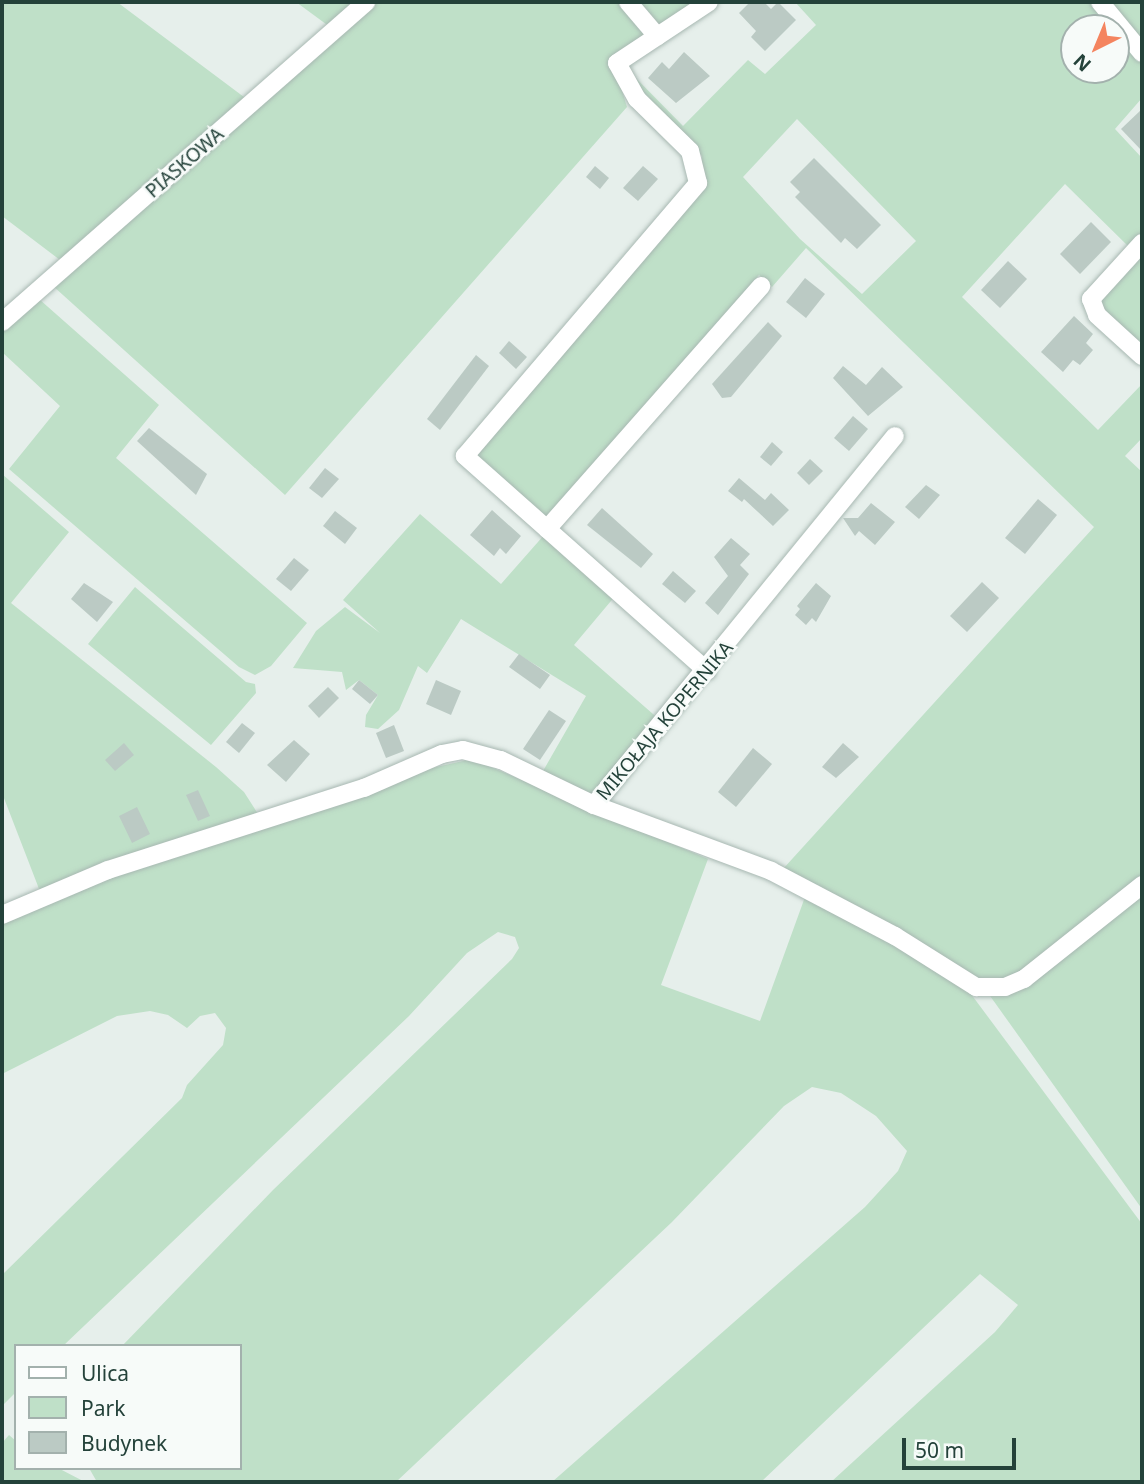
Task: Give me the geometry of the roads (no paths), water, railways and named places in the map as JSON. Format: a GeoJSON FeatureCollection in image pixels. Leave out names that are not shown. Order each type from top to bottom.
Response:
{"type":"FeatureCollection","features":[{"type":"Feature","properties":{"kind":"street","name":"PIASKOWA"},"geometry":{"type":"LineString","coordinates":[[2,322],[366,2]]}},
{"type":"Feature","properties":{"kind":"street"},"geometry":{"type":"LineString","coordinates":[[628,2],[657,36]]}},
{"type":"Feature","properties":{"kind":"street"},"geometry":{"type":"LineString","coordinates":[[707,671],[465,456],[678,210],[698,183],[695,159],[637,99],[617,63],[709,2]]}},
{"type":"Feature","properties":{"kind":"street"},"geometry":{"type":"LineString","coordinates":[[1100,2],[1142,53]]}},
{"type":"Feature","properties":{"kind":"street"},"geometry":{"type":"LineString","coordinates":[[1142,243],[1091,299],[1097,315],[1142,356]]}},
{"type":"Feature","properties":{"kind":"street"},"geometry":{"type":"LineString","coordinates":[[547,529],[761,286]]}},
{"type":"Feature","properties":{"kind":"street","name":"MIKOŁAJA KOPERNIKA"},"geometry":{"type":"LineString","coordinates":[[2,915],[108,870],[364,788],[452,752],[482,753],[501,760],[594,805],[707,671],[815,531],[895,436]]}},
{"type":"Feature","properties":{"kind":"street"},"geometry":{"type":"LineString","coordinates":[[594,805],[789,880],[894,936],[958,979],[993,988],[1024,979],[1142,885]]}}]}
